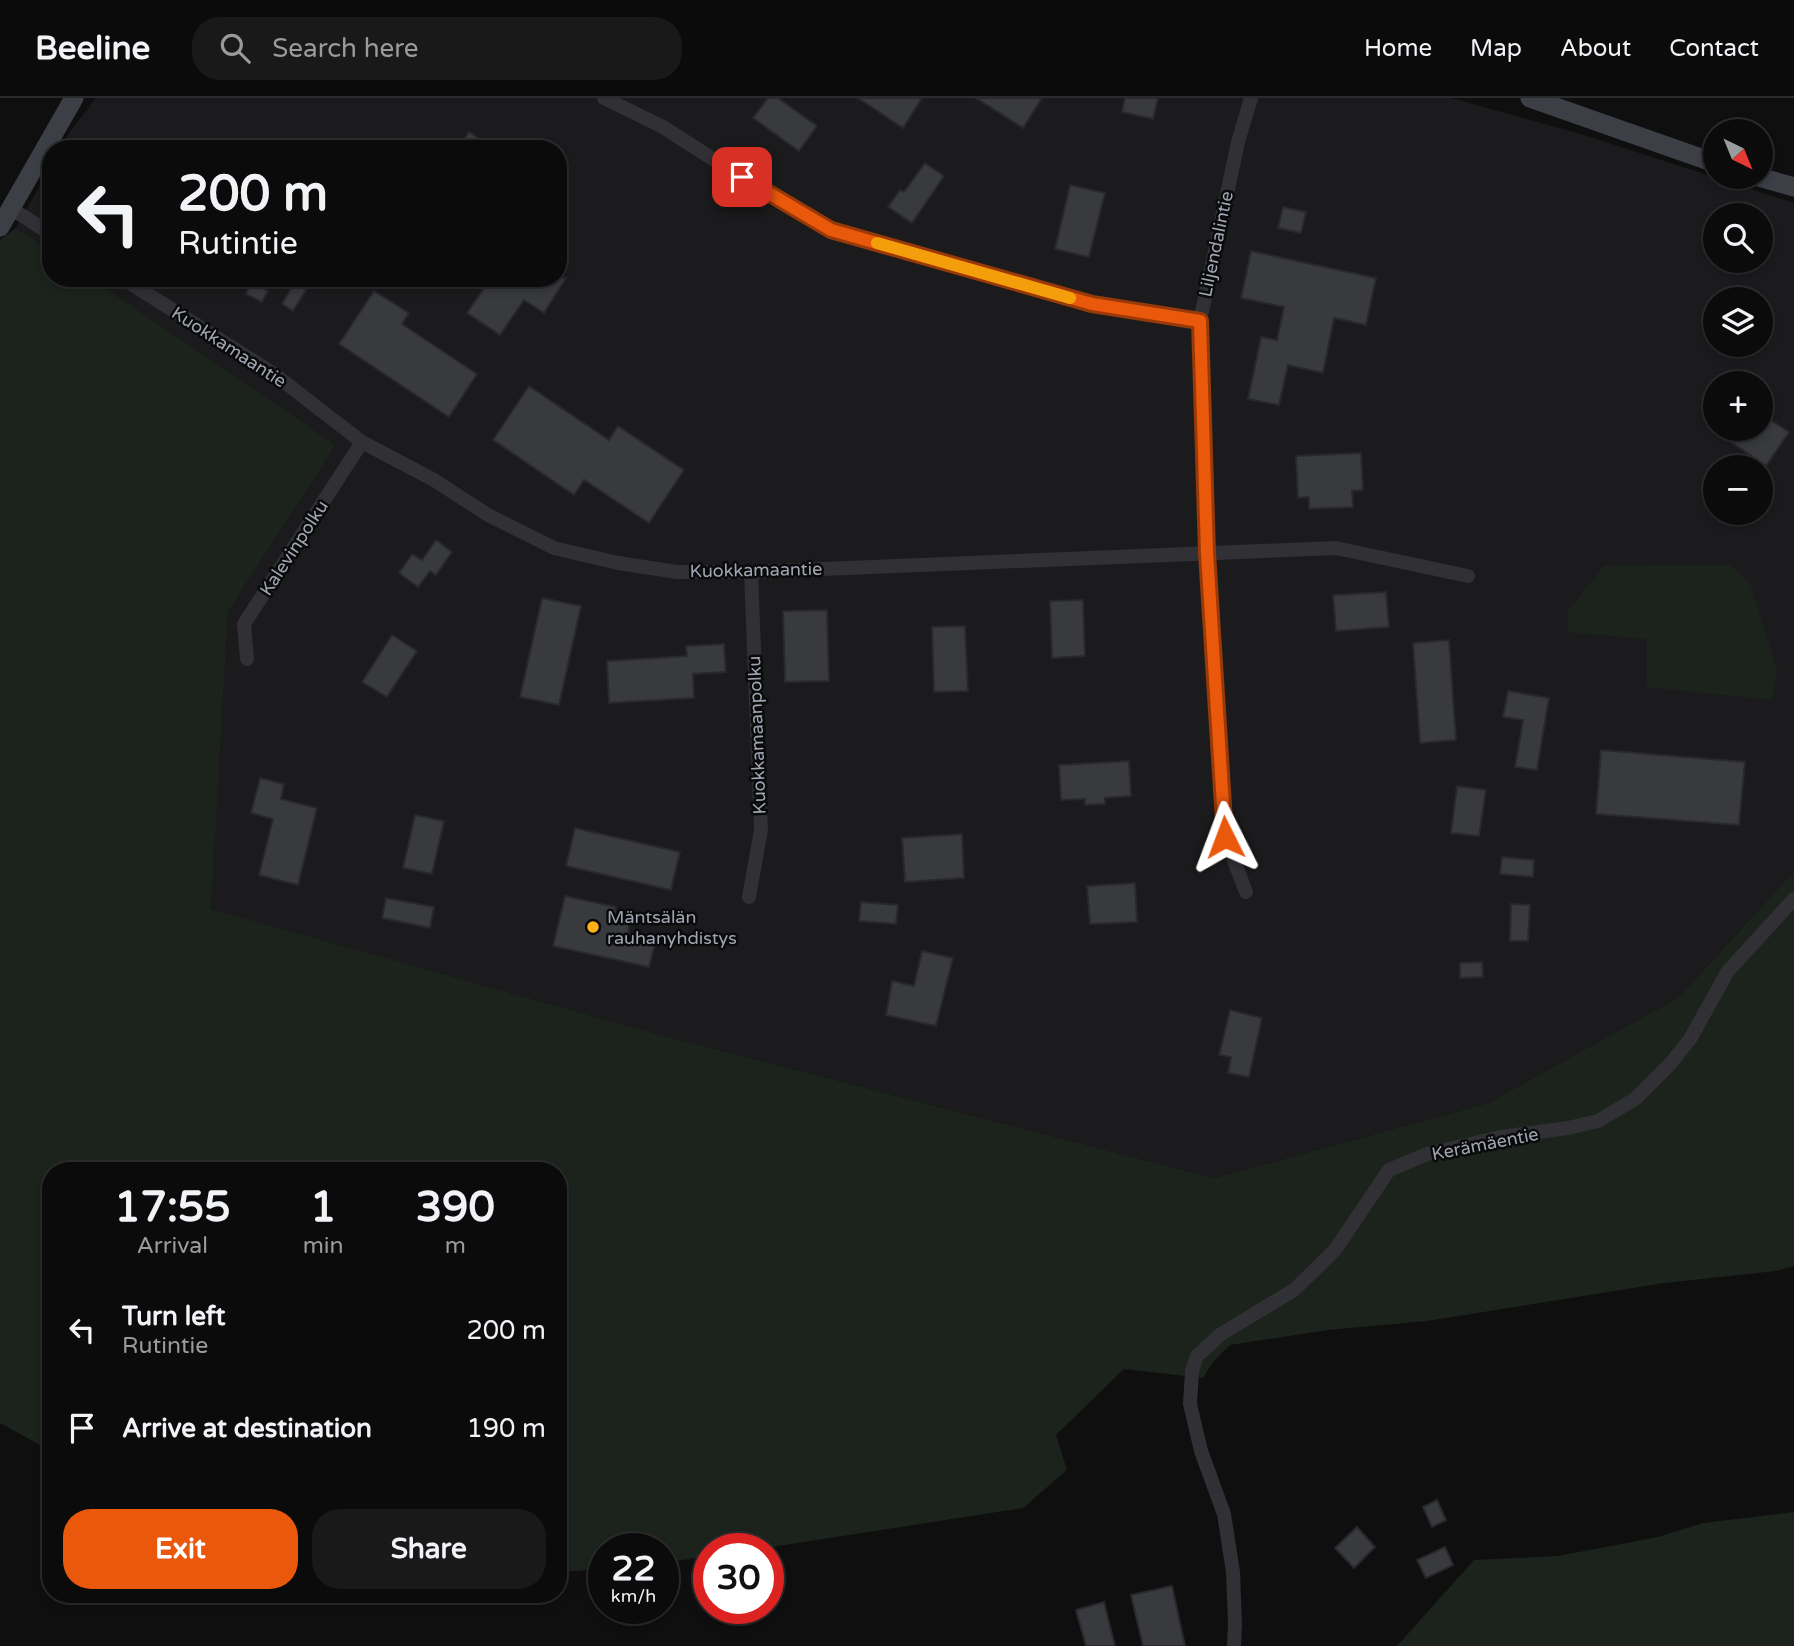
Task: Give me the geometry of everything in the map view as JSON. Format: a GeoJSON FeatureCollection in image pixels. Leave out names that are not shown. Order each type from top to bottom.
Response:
{"type":"FeatureCollection","features":[{"type":"Feature","properties":{"kind":"main road"},"geometry":{"type":"LineString","coordinates":[[51,140],[74,98]]}},
{"type":"Feature","properties":{"kind":"main road"},"geometry":{"type":"LineString","coordinates":[[1530,98],[1703,159]]}},
{"type":"Feature","properties":{"kind":"main road"},"geometry":{"type":"LineString","coordinates":[[0,227],[42,155]]}},
{"type":"Feature","properties":{"kind":"main road"},"geometry":{"type":"LineString","coordinates":[[1773,181],[1794,187]]}},
{"type":"Feature","properties":{"kind":"street"},"geometry":{"type":"LineString","coordinates":[[604,98],[663,127],[761,190],[831,230],[1092,304],[1200,321]]}},
{"type":"Feature","properties":{"kind":"street","name":"Liljendalintie"},"geometry":{"type":"LineString","coordinates":[[1246,892],[1225,837],[1207,553],[1200,321],[1238,142],[1251,98]]}},
{"type":"Feature","properties":{"kind":"street"},"geometry":{"type":"LineString","coordinates":[[12,209],[42,228]]}},
{"type":"Feature","properties":{"kind":"street","name":"Kuokkamaantie"},"geometry":{"type":"LineString","coordinates":[[136,287],[274,374],[362,442],[434,481],[488,515],[554,548],[618,563],[677,572],[751,572],[1336,548],[1468,576]]}},
{"type":"Feature","properties":{"kind":"street","name":"Kalevinpolku"},"geometry":{"type":"LineString","coordinates":[[247,659],[244,624],[362,442]]}},
{"type":"Feature","properties":{"kind":"street","name":"Kuokkamaanpolku"},"geometry":{"type":"LineString","coordinates":[[749,897],[761,830],[751,572]]}},
{"type":"Feature","properties":{"kind":"street","name":"Kerämäentie"},"geometry":{"type":"LineString","coordinates":[[1234,1646],[1236,1624],[1233,1572],[1224,1514],[1201,1451],[1190,1404],[1192,1371],[1197,1356],[1221,1334],[1294,1290],[1335,1250],[1389,1170],[1427,1154],[1598,1121],[1635,1099],[1671,1063],[1690,1039],[1728,971],[1794,899]]}},
{"type":"Feature","properties":{"kind":"shaded area"},"geometry":{"type":"Polygon","coordinates":[[[96,98],[1451,98],[1581,134],[1703,174],[1703,189],[1751,189],[1794,203],[1794,871],[1679,997],[1488,1103],[1214,1178],[650,1032],[210,909],[228,612],[336,445],[104,287],[567,287],[567,140],[65,140],[96,98]]]}},
{"type":"Feature","properties":{"kind":"shaded area"},"geometry":{"type":"Polygon","coordinates":[[[42,182],[42,245],[16,228],[42,182]]]}},
{"type":"Feature","properties":{"kind":"shaded area"},"geometry":{"type":"Polygon","coordinates":[[[16,228],[42,245],[42,287],[104,287],[336,445],[228,612],[211,909],[650,1032],[1214,1178],[1488,1103],[1679,997],[1794,871],[1794,1266],[1776,1271],[1664,1283],[1427,1321],[1328,1330],[1230,1345],[1213,1362],[1203,1378],[1124,1369],[1056,1435],[1067,1470],[1023,1508],[784,1545],[784,1533],[693,1533],[693,1558],[679,1561],[679,1533],[588,1533],[588,1570],[567,1571],[567,1162],[42,1162],[42,1446],[0,1423],[0,240],[16,228]]]}},
{"type":"Feature","properties":{"kind":"shaded area"},"geometry":{"type":"Polygon","coordinates":[[[1731,565],[1750,583],[1777,669],[1772,700],[1647,687],[1647,639],[1568,632],[1567,612],[1604,566],[1731,565]]]}},
{"type":"Feature","properties":{"kind":"shaded area"},"geometry":{"type":"Polygon","coordinates":[[[1794,1512],[1794,1646],[1397,1646],[1474,1560],[1558,1556],[1658,1537],[1703,1523],[1794,1512]]]}},
{"type":"Feature","properties":{"kind":"building"},"geometry":{"type":"Polygon","coordinates":[[[768,98],[778,98],[817,126],[799,151],[753,118],[768,98]]]}},
{"type":"Feature","properties":{"kind":"building"},"geometry":{"type":"Polygon","coordinates":[[[858,98],[922,98],[903,128],[858,98]]]}},
{"type":"Feature","properties":{"kind":"building"},"geometry":{"type":"Polygon","coordinates":[[[976,98],[1042,98],[1023,128],[976,98]]]}},
{"type":"Feature","properties":{"kind":"building"},"geometry":{"type":"Polygon","coordinates":[[[1125,98],[1158,98],[1153,119],[1122,112],[1125,98]]]}},
{"type":"Feature","properties":{"kind":"building"},"geometry":{"type":"Polygon","coordinates":[[[469,132],[481,140],[464,140],[469,132]]]}},
{"type":"Feature","properties":{"kind":"building"},"geometry":{"type":"Polygon","coordinates":[[[925,163],[944,176],[912,223],[888,207],[900,190],[904,192],[925,163]]]}},
{"type":"Feature","properties":{"kind":"building"},"geometry":{"type":"Polygon","coordinates":[[[1070,185],[1105,193],[1089,257],[1055,249],[1070,185]]]}},
{"type":"Feature","properties":{"kind":"building"},"geometry":{"type":"Polygon","coordinates":[[[1283,207],[1306,212],[1301,233],[1278,228],[1283,207]]]}},
{"type":"Feature","properties":{"kind":"building"},"geometry":{"type":"Polygon","coordinates":[[[1251,251],[1376,278],[1366,325],[1334,318],[1323,373],[1288,365],[1279,405],[1248,399],[1261,337],[1277,340],[1284,307],[1241,298],[1251,251]]]}},
{"type":"Feature","properties":{"kind":"building"},"geometry":{"type":"Polygon","coordinates":[[[249,287],[260,287],[268,291],[262,302],[246,294],[249,287]]]}},
{"type":"Feature","properties":{"kind":"building"},"geometry":{"type":"Polygon","coordinates":[[[292,287],[306,290],[293,311],[282,304],[292,287]]]}},
{"type":"Feature","properties":{"kind":"building"},"geometry":{"type":"Polygon","coordinates":[[[485,287],[560,287],[544,313],[524,300],[500,335],[467,313],[485,287]]]}},
{"type":"Feature","properties":{"kind":"building"},"geometry":{"type":"Polygon","coordinates":[[[374,291],[409,313],[402,324],[477,374],[449,417],[339,344],[374,291]]]}},
{"type":"Feature","properties":{"kind":"building"},"geometry":{"type":"Polygon","coordinates":[[[529,386],[609,440],[618,426],[684,470],[649,523],[584,480],[574,495],[493,440],[529,386]]]}},
{"type":"Feature","properties":{"kind":"building"},"geometry":{"type":"Polygon","coordinates":[[[1773,422],[1789,432],[1773,456],[1750,455],[1731,442],[1773,441],[1773,422]]]}},
{"type":"Feature","properties":{"kind":"building"},"geometry":{"type":"Polygon","coordinates":[[[1361,453],[1363,490],[1352,491],[1353,507],[1309,509],[1309,497],[1298,498],[1296,456],[1361,453]]]}},
{"type":"Feature","properties":{"kind":"building"},"geometry":{"type":"Polygon","coordinates":[[[436,540],[452,552],[436,575],[430,571],[418,587],[399,573],[412,554],[422,560],[436,540]]]}},
{"type":"Feature","properties":{"kind":"building"},"geometry":{"type":"Polygon","coordinates":[[[1386,592],[1389,627],[1336,631],[1333,595],[1386,592]]]}},
{"type":"Feature","properties":{"kind":"building"},"geometry":{"type":"Polygon","coordinates":[[[542,598],[581,606],[559,705],[520,697],[542,598]]]}},
{"type":"Feature","properties":{"kind":"building"},"geometry":{"type":"Polygon","coordinates":[[[1083,600],[1085,656],[1052,658],[1050,601],[1083,600]]]}},
{"type":"Feature","properties":{"kind":"building"},"geometry":{"type":"Polygon","coordinates":[[[827,610],[829,681],[785,682],[783,611],[827,610]]]}},
{"type":"Feature","properties":{"kind":"building"},"geometry":{"type":"Polygon","coordinates":[[[965,626],[968,691],[934,692],[932,627],[965,626]]]}},
{"type":"Feature","properties":{"kind":"building"},"geometry":{"type":"Polygon","coordinates":[[[392,635],[417,651],[387,697],[362,682],[392,635]]]}},
{"type":"Feature","properties":{"kind":"building"},"geometry":{"type":"Polygon","coordinates":[[[1449,640],[1456,740],[1420,743],[1413,643],[1449,640]]]}},
{"type":"Feature","properties":{"kind":"building"},"geometry":{"type":"Polygon","coordinates":[[[724,644],[726,672],[693,674],[694,698],[609,703],[607,661],[687,656],[686,646],[724,644]]]}},
{"type":"Feature","properties":{"kind":"building"},"geometry":{"type":"Polygon","coordinates":[[[1508,691],[1549,698],[1537,770],[1515,767],[1523,720],[1503,717],[1508,691]]]}},
{"type":"Feature","properties":{"kind":"building"},"geometry":{"type":"Polygon","coordinates":[[[1601,750],[1745,762],[1739,825],[1596,814],[1601,750]]]}},
{"type":"Feature","properties":{"kind":"building"},"geometry":{"type":"Polygon","coordinates":[[[1129,761],[1131,796],[1105,798],[1105,804],[1085,805],[1085,799],[1061,800],[1059,765],[1129,761]]]}},
{"type":"Feature","properties":{"kind":"building"},"geometry":{"type":"Polygon","coordinates":[[[260,778],[284,784],[281,799],[317,808],[298,885],[259,875],[273,819],[251,813],[260,778]]]}},
{"type":"Feature","properties":{"kind":"building"},"geometry":{"type":"Polygon","coordinates":[[[1457,786],[1486,790],[1479,836],[1451,833],[1457,786]]]}},
{"type":"Feature","properties":{"kind":"building"},"geometry":{"type":"Polygon","coordinates":[[[415,815],[444,821],[432,874],[403,868],[415,815]]]}},
{"type":"Feature","properties":{"kind":"building"},"geometry":{"type":"Polygon","coordinates":[[[575,828],[680,852],[671,890],[566,866],[575,828]]]}},
{"type":"Feature","properties":{"kind":"building"},"geometry":{"type":"Polygon","coordinates":[[[962,834],[964,878],[905,882],[902,838],[962,834]]]}},
{"type":"Feature","properties":{"kind":"building"},"geometry":{"type":"Polygon","coordinates":[[[1502,857],[1534,860],[1533,877],[1500,874],[1502,857]]]}},
{"type":"Feature","properties":{"kind":"building"},"geometry":{"type":"Polygon","coordinates":[[[1135,883],[1137,922],[1090,924],[1087,886],[1135,883]]]}},
{"type":"Feature","properties":{"kind":"building","name":"Mäntsälän rauhanyhdistys"},"geometry":{"type":"Polygon","coordinates":[[[565,896],[616,907],[614,918],[630,922],[628,933],[641,936],[640,941],[655,944],[649,967],[553,946],[565,896]]]}},
{"type":"Feature","properties":{"kind":"building"},"geometry":{"type":"Polygon","coordinates":[[[386,898],[434,907],[430,928],[382,918],[386,898]]]}},
{"type":"Feature","properties":{"kind":"building"},"geometry":{"type":"Polygon","coordinates":[[[861,902],[898,905],[896,924],[859,921],[861,902]]]}},
{"type":"Feature","properties":{"kind":"building"},"geometry":{"type":"Polygon","coordinates":[[[1511,904],[1530,905],[1528,941],[1510,941],[1511,904]]]}},
{"type":"Feature","properties":{"kind":"building"},"geometry":{"type":"Polygon","coordinates":[[[922,951],[953,958],[936,1026],[886,1015],[892,981],[914,986],[922,951]]]}},
{"type":"Feature","properties":{"kind":"building"},"geometry":{"type":"Polygon","coordinates":[[[1482,962],[1483,977],[1460,978],[1460,963],[1482,962]]]}},
{"type":"Feature","properties":{"kind":"building"},"geometry":{"type":"Polygon","coordinates":[[[1230,1010],[1262,1018],[1249,1077],[1228,1073],[1231,1057],[1219,1055],[1230,1010]]]}},
{"type":"Feature","properties":{"kind":"building"},"geometry":{"type":"Polygon","coordinates":[[[1437,1500],[1446,1520],[1432,1527],[1423,1507],[1437,1500]]]}},
{"type":"Feature","properties":{"kind":"building"},"geometry":{"type":"Polygon","coordinates":[[[1357,1527],[1375,1547],[1354,1568],[1335,1548],[1357,1527]]]}},
{"type":"Feature","properties":{"kind":"building"},"geometry":{"type":"Polygon","coordinates":[[[1445,1547],[1453,1565],[1426,1578],[1417,1560],[1445,1547]]]}},
{"type":"Feature","properties":{"kind":"building"},"geometry":{"type":"Polygon","coordinates":[[[1172,1586],[1185,1646],[1143,1646],[1131,1595],[1172,1586]]]}},
{"type":"Feature","properties":{"kind":"building"},"geometry":{"type":"Polygon","coordinates":[[[1104,1602],[1115,1646],[1086,1646],[1076,1610],[1104,1602]]]}},
{"type":"Feature","properties":{"kind":"slow traffic"},"geometry":{"type":"LineString","coordinates":[[877,243],[1070,298]]}},
{"type":"Feature","properties":{"kind":"place","name":"Mäntsälän rauhanyhdistys"},"geometry":{"type":"Point","coordinates":[593,927]}},
{"type":"Feature","properties":{"kind":"route"},"geometry":{"type":"LineString","coordinates":[[742,177],[831,230],[1092,304],[1200,321],[1207,553],[1225,837]]}}]}
